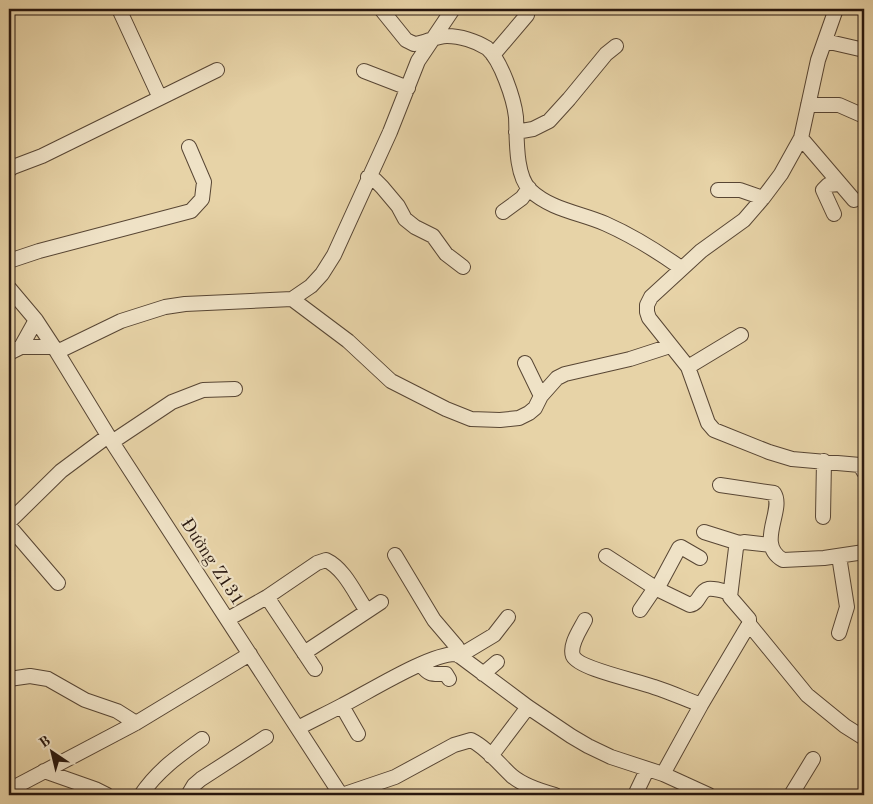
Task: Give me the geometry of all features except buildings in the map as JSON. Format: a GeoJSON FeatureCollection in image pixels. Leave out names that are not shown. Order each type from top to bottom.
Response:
{"type":"FeatureCollection","features":[{"type":"Feature","properties":{"kind":"street"},"geometry":{"type":"LineString","coordinates":[[119,9],[160,98]]}},
{"type":"Feature","properties":{"kind":"street"},"geometry":{"type":"LineString","coordinates":[[381,9],[406,40],[414,44],[449,36],[462,38],[488,49],[502,71],[511,96],[516,115],[520,166],[524,182],[529,188],[536,195],[564,210],[604,223],[646,244],[681,268]]}},
{"type":"Feature","properties":{"kind":"street"},"geometry":{"type":"LineString","coordinates":[[15,350],[56,350],[122,320],[165,307],[185,304],[292,299],[311,286],[322,274],[334,255],[390,132],[418,61],[453,9]]}},
{"type":"Feature","properties":{"kind":"street"},"geometry":{"type":"LineString","coordinates":[[493,55],[528,15],[528,9]]}},
{"type":"Feature","properties":{"kind":"street"},"geometry":{"type":"LineString","coordinates":[[836,9],[818,60],[800,138],[781,174],[744,220],[701,251],[651,297],[647,305],[647,312],[649,318],[688,367],[708,423],[714,430],[792,459],[824,461],[863,467]]}},
{"type":"Feature","properties":{"kind":"street"},"geometry":{"type":"LineString","coordinates":[[825,41],[864,50]]}},
{"type":"Feature","properties":{"kind":"street"},"geometry":{"type":"LineString","coordinates":[[516,132],[534,129],[548,120],[569,99],[606,54],[616,46]]}},
{"type":"Feature","properties":{"kind":"street"},"geometry":{"type":"LineString","coordinates":[[10,165],[42,156],[217,70]]}},
{"type":"Feature","properties":{"kind":"street"},"geometry":{"type":"LineString","coordinates":[[364,71],[408,88]]}},
{"type":"Feature","properties":{"kind":"street"},"geometry":{"type":"LineString","coordinates":[[808,105],[839,104],[864,116]]}},
{"type":"Feature","properties":{"kind":"street"},"geometry":{"type":"LineString","coordinates":[[800,138],[854,200]]}},
{"type":"Feature","properties":{"kind":"street"},"geometry":{"type":"LineString","coordinates":[[9,261],[39,250],[191,212],[202,199],[204,182],[189,147]]}},
{"type":"Feature","properties":{"kind":"street"},"geometry":{"type":"LineString","coordinates":[[368,177],[375,180],[382,187],[398,206],[405,219],[415,227],[433,236],[446,254],[463,267]]}},
{"type":"Feature","properties":{"kind":"street"},"geometry":{"type":"LineString","coordinates":[[834,214],[823,190],[828,185],[839,184]]}},
{"type":"Feature","properties":{"kind":"street"},"geometry":{"type":"LineString","coordinates":[[503,212],[522,198],[529,188]]}},
{"type":"Feature","properties":{"kind":"street"},"geometry":{"type":"LineString","coordinates":[[718,190],[740,190],[763,198]]}},
{"type":"Feature","properties":{"kind":"street","name":"Đường Z131"},"geometry":{"type":"LineString","coordinates":[[9,288],[36,320],[56,350],[110,439],[341,795]]}},
{"type":"Feature","properties":{"kind":"street"},"geometry":{"type":"LineString","coordinates":[[292,299],[348,341],[391,381],[438,405],[471,419],[500,420],[520,418],[536,408],[541,396],[557,378],[565,374],[630,359],[670,346]]}},
{"type":"Feature","properties":{"kind":"street"},"geometry":{"type":"LineString","coordinates":[[15,350],[36,320]]}},
{"type":"Feature","properties":{"kind":"street"},"geometry":{"type":"LineString","coordinates":[[688,367],[741,335]]}},
{"type":"Feature","properties":{"kind":"street"},"geometry":{"type":"LineString","coordinates":[[525,363],[541,396]]}},
{"type":"Feature","properties":{"kind":"street"},"geometry":{"type":"LineString","coordinates":[[58,583],[9,524],[61,470],[110,439],[172,402],[203,390],[235,389]]}},
{"type":"Feature","properties":{"kind":"street"},"geometry":{"type":"LineString","coordinates":[[823,517],[824,461]]}},
{"type":"Feature","properties":{"kind":"street"},"geometry":{"type":"LineString","coordinates":[[720,485],[774,493],[776,498],[771,545],[775,555],[783,560],[839,556],[864,552]]}},
{"type":"Feature","properties":{"kind":"street"},"geometry":{"type":"LineString","coordinates":[[704,532],[739,543],[771,545]]}},
{"type":"Feature","properties":{"kind":"street"},"geometry":{"type":"LineString","coordinates":[[739,543],[735,553],[730,593],[733,601],[807,695],[845,726],[864,738]]}},
{"type":"Feature","properties":{"kind":"street"},"geometry":{"type":"LineString","coordinates":[[640,610],[656,588],[679,548],[681,547],[700,558]]}},
{"type":"Feature","properties":{"kind":"street"},"geometry":{"type":"LineString","coordinates":[[395,555],[434,620],[457,647],[458,655],[528,706],[588,746],[611,757],[663,774],[709,795]]}},
{"type":"Feature","properties":{"kind":"street"},"geometry":{"type":"LineString","coordinates":[[606,556],[656,588],[690,605],[697,602],[703,592],[711,588],[730,593]]}},
{"type":"Feature","properties":{"kind":"street"},"geometry":{"type":"LineString","coordinates":[[839,556],[847,607],[840,633]]}},
{"type":"Feature","properties":{"kind":"street"},"geometry":{"type":"LineString","coordinates":[[228,619],[326,560],[334,564],[340,571],[367,611]]}},
{"type":"Feature","properties":{"kind":"street"},"geometry":{"type":"LineString","coordinates":[[267,597],[315,669]]}},
{"type":"Feature","properties":{"kind":"street"},"geometry":{"type":"LineString","coordinates":[[304,653],[381,602]]}},
{"type":"Feature","properties":{"kind":"street"},"geometry":{"type":"LineString","coordinates":[[298,728],[421,665],[448,655],[458,655],[494,635],[508,616]]}},
{"type":"Feature","properties":{"kind":"street"},"geometry":{"type":"LineString","coordinates":[[585,620],[573,646],[572,654],[575,659],[600,672],[653,686],[701,705]]}},
{"type":"Feature","properties":{"kind":"street"},"geometry":{"type":"LineString","coordinates":[[663,774],[701,705],[750,624]]}},
{"type":"Feature","properties":{"kind":"street"},"geometry":{"type":"LineString","coordinates":[[9,790],[136,723],[250,654]]}},
{"type":"Feature","properties":{"kind":"street"},"geometry":{"type":"LineString","coordinates":[[483,674],[497,662]]}},
{"type":"Feature","properties":{"kind":"street"},"geometry":{"type":"LineString","coordinates":[[421,665],[427,673],[433,675],[446,674],[449,679]]}},
{"type":"Feature","properties":{"kind":"street"},"geometry":{"type":"LineString","coordinates":[[9,679],[30,676],[48,679],[85,700],[117,711],[136,723]]}},
{"type":"Feature","properties":{"kind":"street"},"geometry":{"type":"LineString","coordinates":[[342,706],[358,734]]}},
{"type":"Feature","properties":{"kind":"street"},"geometry":{"type":"LineString","coordinates":[[491,756],[528,706]]}},
{"type":"Feature","properties":{"kind":"street"},"geometry":{"type":"LineString","coordinates":[[188,795],[200,779],[266,737]]}},
{"type":"Feature","properties":{"kind":"street"},"geometry":{"type":"LineString","coordinates":[[141,795],[159,772],[202,739]]}},
{"type":"Feature","properties":{"kind":"street"},"geometry":{"type":"LineString","coordinates":[[341,795],[395,777],[454,744],[465,740],[475,742],[524,784],[539,791],[555,795]]}},
{"type":"Feature","properties":{"kind":"street"},"geometry":{"type":"LineString","coordinates":[[791,795],[812,759]]}},
{"type":"Feature","properties":{"kind":"street"},"geometry":{"type":"LineString","coordinates":[[635,795],[647,770]]}},
{"type":"Feature","properties":{"kind":"street"},"geometry":{"type":"LineString","coordinates":[[44,771],[107,795]]}}]}
